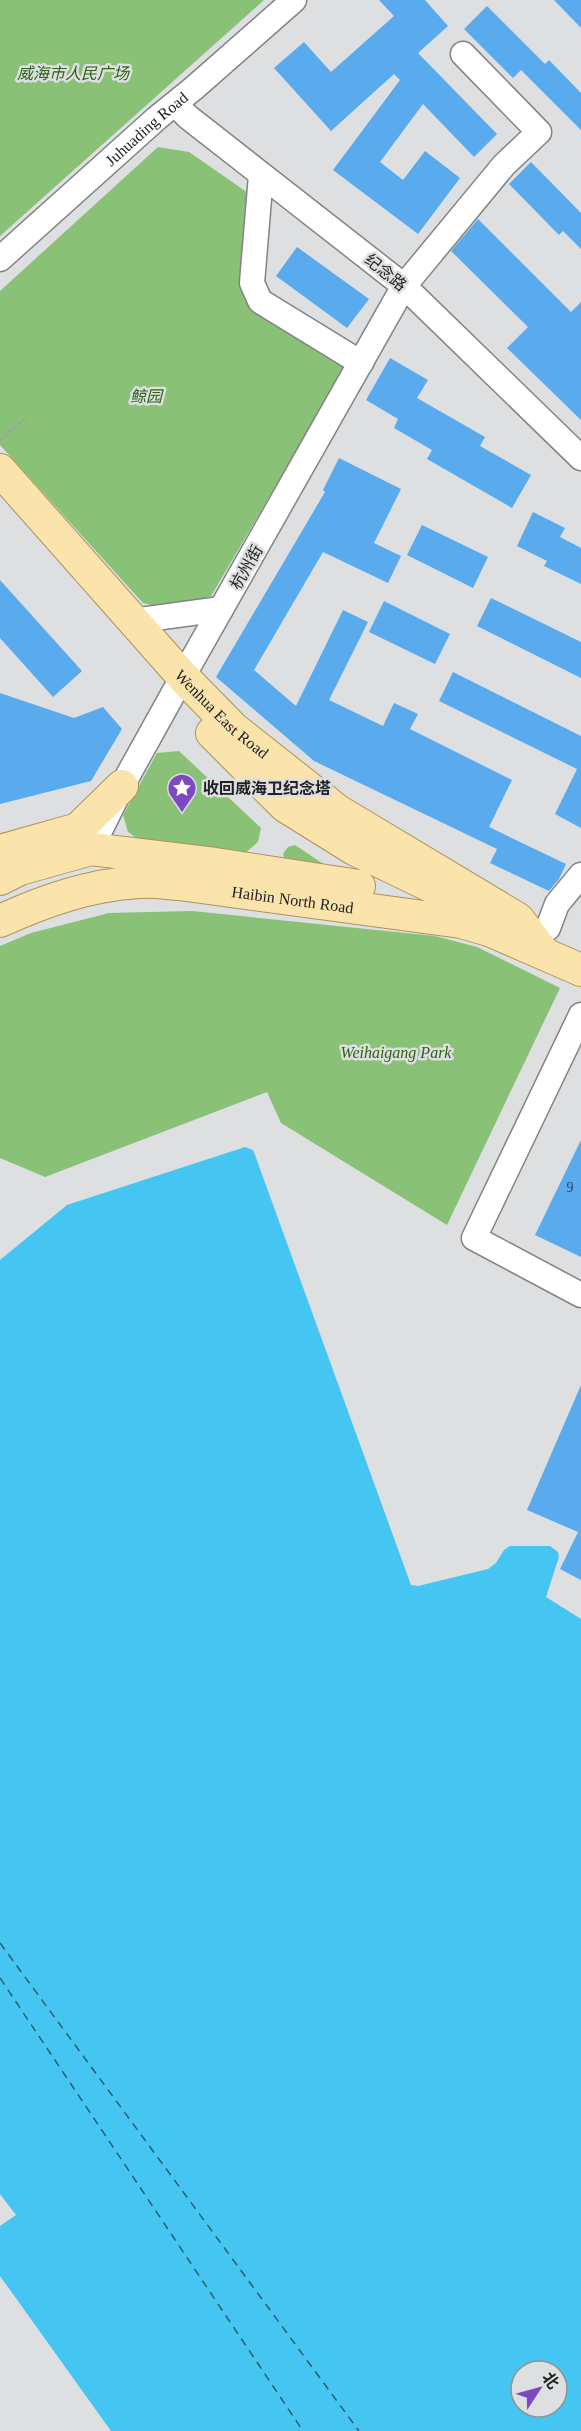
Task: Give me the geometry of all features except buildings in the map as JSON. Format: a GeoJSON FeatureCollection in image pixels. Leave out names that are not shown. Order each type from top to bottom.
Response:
{"type":"FeatureCollection","features":[{"type":"Feature","properties":{"kind":"main road","name":"Wenhua East Road"},"geometry":{"type":"LineString","coordinates":[[0,470],[133,621],[178,686],[338,810],[504,924]]}},
{"type":"Feature","properties":{"kind":"main road","name":"Wenhua East Road"},"geometry":{"type":"LineString","coordinates":[[0,497],[178,686],[285,806],[354,849],[466,903]]}},
{"type":"Feature","properties":{"kind":"main road"},"geometry":{"type":"LineString","coordinates":[[0,850],[78,829],[122,786]]}},
{"type":"Feature","properties":{"kind":"main road"},"geometry":{"type":"LineString","coordinates":[[0,913],[56,881],[76,866],[91,849]]}},
{"type":"Feature","properties":{"kind":"main road","name":"Haibin North Road"},"geometry":{"type":"LineString","coordinates":[[0,879],[20,869],[91,849],[215,864],[466,903],[504,924],[546,940],[581,946]]}},
{"type":"Feature","properties":{"kind":"main road","name":"Haibin North Road"},"geometry":{"type":"LineString","coordinates":[[0,921],[49,899],[137,882],[179,884],[461,922],[504,924]]}},
{"type":"Feature","properties":{"kind":"main road","name":"Haibin North Road"},"geometry":{"type":"LineString","coordinates":[[546,940],[581,970]]}},
{"type":"Feature","properties":{"kind":"street","name":"Juhuading Road"},"geometry":{"type":"LineString","coordinates":[[0,259],[157,118],[294,0]]}},
{"type":"Feature","properties":{"kind":"street","name":"杭州街"},"geometry":{"type":"LineString","coordinates":[[91,849],[122,786],[404,286],[504,165],[539,132],[463,54]]}},
{"type":"Feature","properties":{"kind":"street","name":"纪念路"},"geometry":{"type":"LineString","coordinates":[[175,104],[188,117],[404,286],[581,458]]}},
{"type":"Feature","properties":{"kind":"street"},"geometry":{"type":"LineString","coordinates":[[261,175],[252,283],[260,301],[362,363]]}},
{"type":"Feature","properties":{"kind":"street"},"geometry":{"type":"LineString","coordinates":[[133,621],[221,609]]}},
{"type":"Feature","properties":{"kind":"street"},"geometry":{"type":"LineString","coordinates":[[546,940],[557,904],[581,875]]}},
{"type":"Feature","properties":{"kind":"street"},"geometry":{"type":"LineString","coordinates":[[581,1017],[474,1238],[581,1295]]}},
{"type":"Feature","properties":{"kind":"path"},"geometry":{"type":"LineString","coordinates":[[0,440],[25,419]]}},
{"type":"Feature","properties":{"kind":"green space","name":"威海市人民广场"},"geometry":{"type":"Polygon","coordinates":[[[0,0],[264,0],[0,236],[0,0]]]}},
{"type":"Feature","properties":{"kind":"green space","name":"鲸园"},"geometry":{"type":"Polygon","coordinates":[[[158,147],[189,152],[251,195],[247,287],[348,363],[211,596],[175,611],[143,603],[0,445],[0,291],[158,147]]]}},
{"type":"Feature","properties":{"kind":"green space"},"geometry":{"type":"Polygon","coordinates":[[[179,751],[261,828],[258,842],[243,855],[142,842],[128,832],[123,815],[157,753],[179,751]]]}},
{"type":"Feature","properties":{"kind":"green space"},"geometry":{"type":"Polygon","coordinates":[[[295,845],[337,873],[285,861],[283,854],[288,847],[295,845]]]}},
{"type":"Feature","properties":{"kind":"green space","name":"Weihaigang Park"},"geometry":{"type":"Polygon","coordinates":[[[192,911],[435,936],[477,947],[560,988],[447,1225],[281,1123],[267,1092],[45,1177],[0,1158],[0,946],[31,933],[109,913],[192,911]]]}},
{"type":"Feature","properties":{"kind":"water"},"geometry":{"type":"Polygon","coordinates":[[[245,1147],[253,1150],[411,1585],[418,1586],[488,1569],[510,1546],[550,1546],[558,1552],[559,1557],[546,1597],[581,1619],[581,2431],[111,2431],[0,2276],[0,2226],[16,2215],[0,2194],[0,1260],[67,1205],[245,1147]]]}},
{"type":"Feature","properties":{"kind":"ferry route"},"geometry":{"type":"LineString","coordinates":[[0,1943],[359,2431]]}},
{"type":"Feature","properties":{"kind":"ferry route"},"geometry":{"type":"LineString","coordinates":[[0,1978],[303,2431]]}},
{"type":"Feature","properties":{"kind":"place","name":"收回威海卫纪念塔"},"geometry":{"type":"Point","coordinates":[182,814]}}]}
